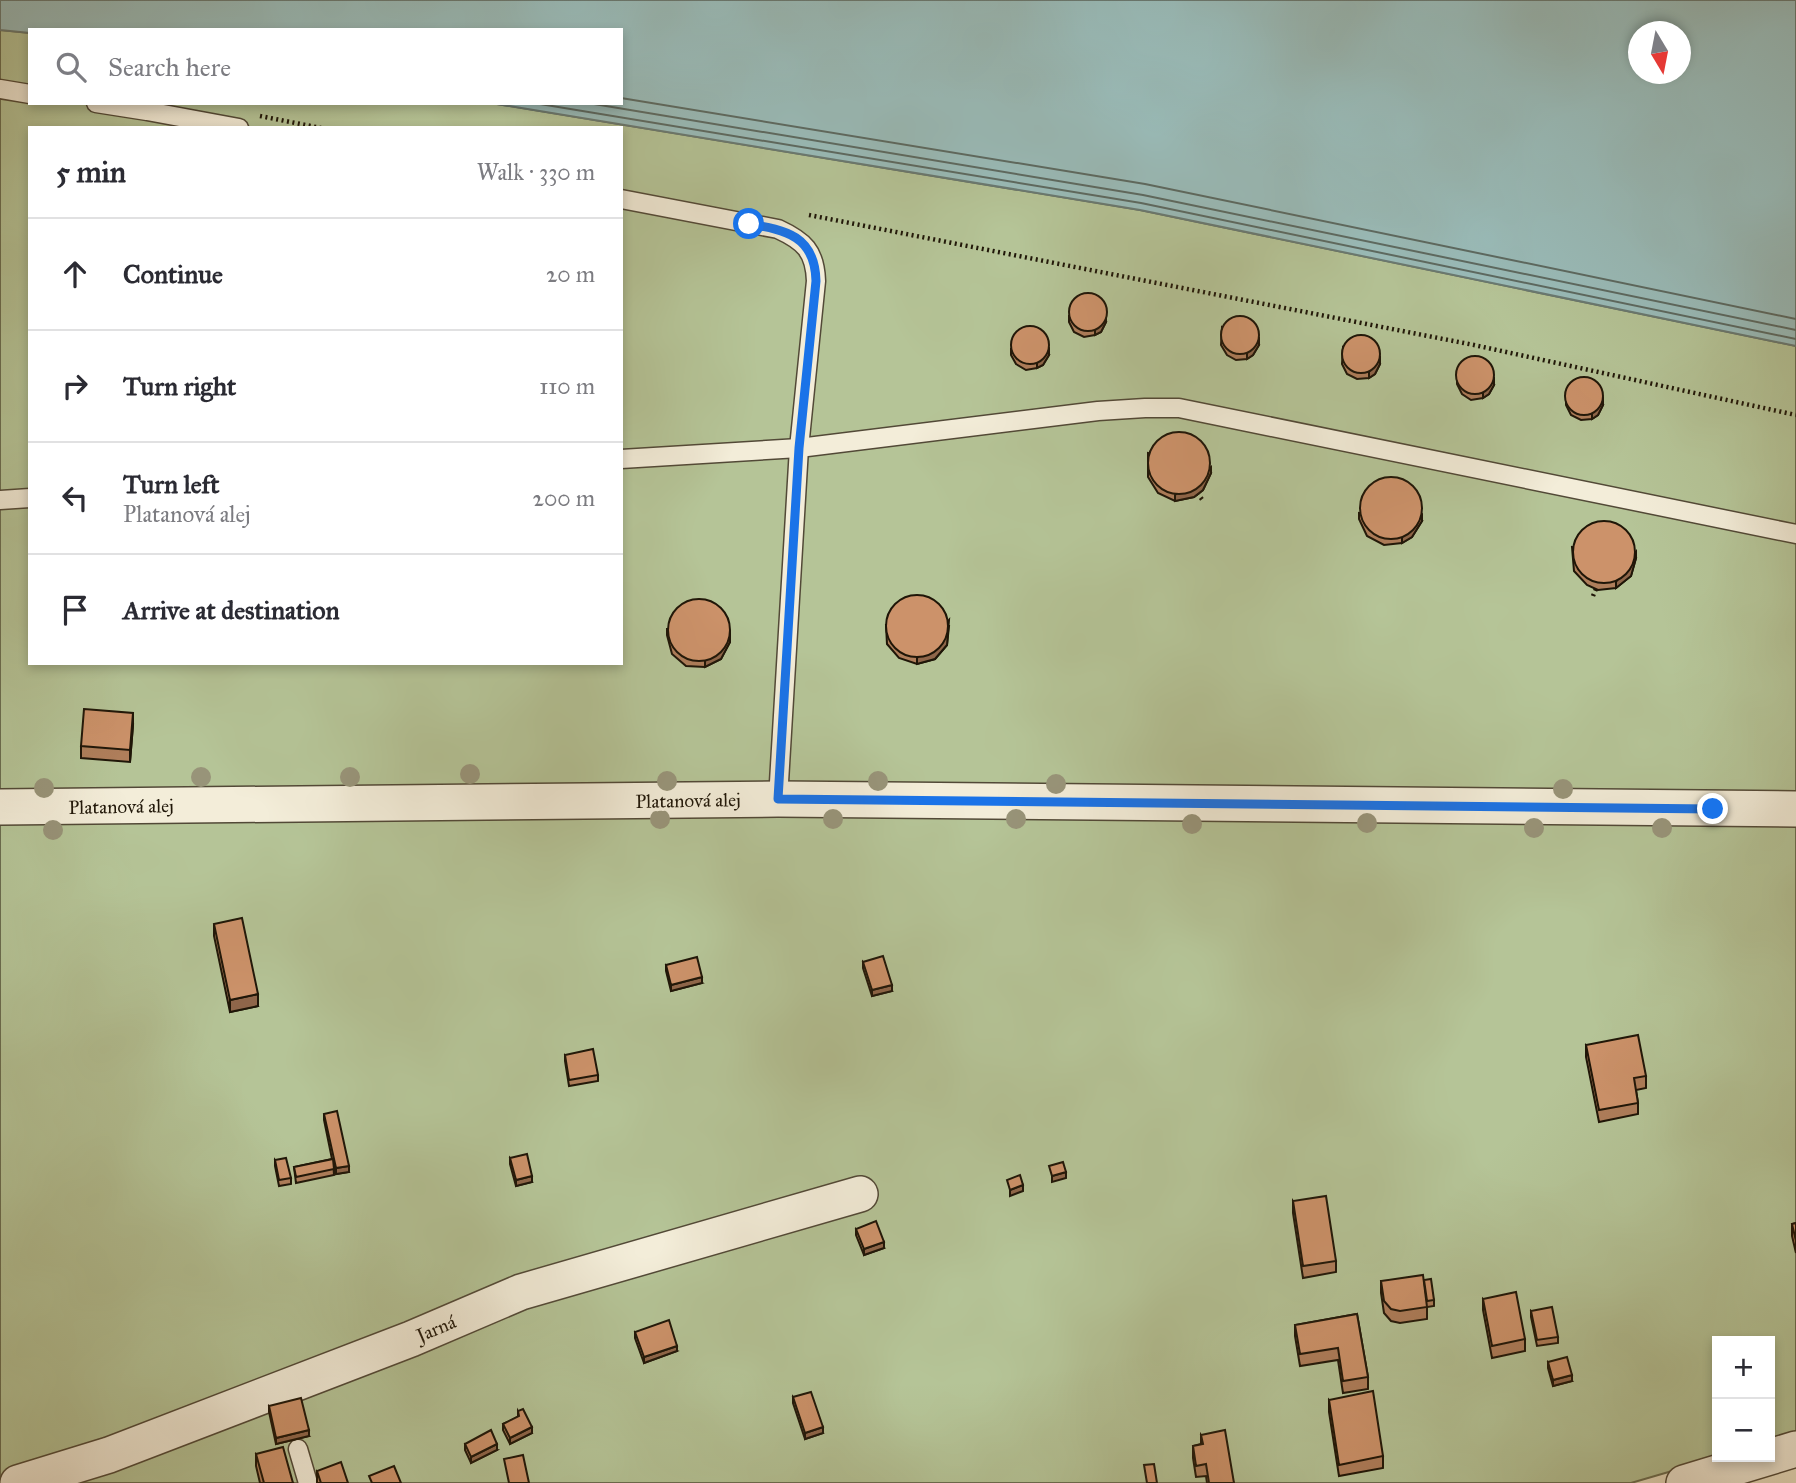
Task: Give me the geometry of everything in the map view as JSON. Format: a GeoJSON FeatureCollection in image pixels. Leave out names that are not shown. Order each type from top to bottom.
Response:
{"type":"FeatureCollection","features":[{"type":"Feature","properties":{"kind":"street","name":"Platanová alej"},"geometry":{"type":"LineString","coordinates":[[0,807],[778,799],[1796,809]]}},
{"type":"Feature","properties":{"kind":"street","name":"Jarná"},"geometry":{"type":"LineString","coordinates":[[18,1483],[122,1450],[411,1339],[521,1292],[860,1194]]}},
{"type":"Feature","properties":{"kind":"street"},"geometry":{"type":"LineString","coordinates":[[1684,1483],[1796,1450]]}},
{"type":"Feature","properties":{"kind":"lane"},"geometry":{"type":"LineString","coordinates":[[0,89],[28,94]]}},
{"type":"Feature","properties":{"kind":"lane"},"geometry":{"type":"LineString","coordinates":[[109,105],[228,126]]}},
{"type":"Feature","properties":{"kind":"lane"},"geometry":{"type":"LineString","coordinates":[[623,199],[778,229],[794,236],[807,247],[816,265],[799,448],[778,799]]}},
{"type":"Feature","properties":{"kind":"lane"},"geometry":{"type":"LineString","coordinates":[[623,460],[799,448],[1098,411],[1179,408],[1796,534]]}},
{"type":"Feature","properties":{"kind":"lane"},"geometry":{"type":"LineString","coordinates":[[0,500],[28,499]]}},
{"type":"Feature","properties":{"kind":"lane"},"geometry":{"type":"LineString","coordinates":[[298,1449],[308,1483]]}},
{"type":"Feature","properties":{"kind":"path"},"geometry":{"type":"LineString","coordinates":[[806,215],[1474,345],[1796,415]]}},
{"type":"Feature","properties":{"kind":"path"},"geometry":{"type":"LineString","coordinates":[[1190,484],[1204,502]]}},
{"type":"Feature","properties":{"kind":"path"},"geometry":{"type":"LineString","coordinates":[[1593,596],[1601,575]]}},
{"type":"Feature","properties":{"kind":"green space"},"geometry":{"type":"Polygon","coordinates":[[[0,30],[28,33],[28,105],[503,105],[1140,210],[1796,346],[1796,1434],[1775,1440],[1775,1336],[1712,1336],[1712,1459],[1631,1483],[0,1483],[0,30]]]}},
{"type":"Feature","properties":{"kind":"water"},"geometry":{"type":"Polygon","coordinates":[[[0,0],[1796,0],[1796,346],[1140,210],[503,105],[623,105],[623,28],[28,28],[28,33],[0,30],[0,0]]]}},
{"type":"Feature","properties":{"kind":"building"},"geometry":{"type":"Polygon","coordinates":[[[1088,293],[1101,299],[1107,312],[1101,325],[1088,331],[1075,325],[1069,312],[1075,299],[1088,293]]]}},
{"type":"Feature","properties":{"kind":"building"},"geometry":{"type":"Polygon","coordinates":[[[1240,316],[1253,322],[1259,335],[1253,348],[1240,354],[1227,348],[1221,335],[1227,322],[1240,316]]]}},
{"type":"Feature","properties":{"kind":"building"},"geometry":{"type":"Polygon","coordinates":[[[1030,326],[1043,332],[1049,345],[1043,358],[1030,364],[1017,358],[1011,345],[1017,332],[1030,326]]]}},
{"type":"Feature","properties":{"kind":"building"},"geometry":{"type":"Polygon","coordinates":[[[1361,335],[1374,341],[1380,354],[1374,367],[1361,373],[1348,367],[1342,354],[1348,341],[1361,335]]]}},
{"type":"Feature","properties":{"kind":"building"},"geometry":{"type":"Polygon","coordinates":[[[1475,356],[1488,362],[1494,375],[1488,388],[1475,394],[1462,388],[1456,375],[1462,362],[1475,356]]]}},
{"type":"Feature","properties":{"kind":"building"},"geometry":{"type":"Polygon","coordinates":[[[1584,377],[1597,383],[1603,396],[1597,409],[1584,415],[1571,409],[1565,396],[1571,383],[1584,377]]]}},
{"type":"Feature","properties":{"kind":"building"},"geometry":{"type":"Polygon","coordinates":[[[1173,432],[1185,432],[1201,441],[1208,451],[1208,475],[1201,485],[1185,494],[1173,494],[1162,489],[1153,480],[1148,469],[1148,457],[1153,446],[1162,437],[1173,432]]]}},
{"type":"Feature","properties":{"kind":"building"},"geometry":{"type":"Polygon","coordinates":[[[1391,477],[1403,479],[1413,486],[1420,496],[1420,520],[1413,530],[1403,537],[1391,539],[1379,537],[1369,530],[1362,520],[1360,508],[1362,496],[1369,486],[1379,479],[1391,477]]]}},
{"type":"Feature","properties":{"kind":"building"},"geometry":{"type":"Polygon","coordinates":[[[1598,521],[1610,521],[1626,530],[1633,540],[1633,564],[1626,574],[1610,583],[1598,583],[1587,578],[1578,569],[1573,558],[1573,546],[1578,535],[1587,526],[1598,521]]]}},
{"type":"Feature","properties":{"kind":"building"},"geometry":{"type":"Polygon","coordinates":[[[911,595],[923,595],[939,604],[946,614],[946,638],[939,648],[923,657],[911,657],[900,652],[891,643],[886,632],[886,620],[891,609],[900,600],[911,595]]]}},
{"type":"Feature","properties":{"kind":"building"},"geometry":{"type":"Polygon","coordinates":[[[693,599],[705,599],[721,608],[728,618],[728,642],[721,652],[705,661],[693,661],[682,656],[673,647],[668,636],[668,624],[673,613],[682,604],[693,599]]]}},
{"type":"Feature","properties":{"kind":"building"},"geometry":{"type":"Polygon","coordinates":[[[84,709],[133,713],[130,750],[81,746],[84,709]]]}},
{"type":"Feature","properties":{"kind":"building"},"geometry":{"type":"Polygon","coordinates":[[[242,918],[258,994],[230,1000],[214,924],[242,918]]]}},
{"type":"Feature","properties":{"kind":"building"},"geometry":{"type":"Polygon","coordinates":[[[883,956],[892,985],[872,990],[863,962],[883,956]]]}},
{"type":"Feature","properties":{"kind":"building"},"geometry":{"type":"Polygon","coordinates":[[[697,957],[702,977],[671,985],[666,965],[697,957]]]}},
{"type":"Feature","properties":{"kind":"building"},"geometry":{"type":"Polygon","coordinates":[[[1638,1035],[1646,1076],[1634,1078],[1638,1103],[1599,1110],[1586,1045],[1638,1035]]]}},
{"type":"Feature","properties":{"kind":"building"},"geometry":{"type":"Polygon","coordinates":[[[593,1049],[598,1075],[569,1080],[565,1055],[593,1049]]]}},
{"type":"Feature","properties":{"kind":"building"},"geometry":{"type":"Polygon","coordinates":[[[337,1111],[349,1166],[336,1168],[324,1114],[337,1111]]]}},
{"type":"Feature","properties":{"kind":"building"},"geometry":{"type":"Polygon","coordinates":[[[527,1154],[532,1176],[516,1180],[510,1158],[527,1154]]]}},
{"type":"Feature","properties":{"kind":"building"},"geometry":{"type":"Polygon","coordinates":[[[286,1158],[291,1178],[279,1180],[275,1160],[286,1158]]]}},
{"type":"Feature","properties":{"kind":"building"},"geometry":{"type":"Polygon","coordinates":[[[333,1159],[334,1169],[296,1177],[294,1167],[333,1159]]]}},
{"type":"Feature","properties":{"kind":"building"},"geometry":{"type":"Polygon","coordinates":[[[1063,1162],[1066,1172],[1052,1176],[1049,1166],[1063,1162]]]}},
{"type":"Feature","properties":{"kind":"building"},"geometry":{"type":"Polygon","coordinates":[[[1020,1175],[1023,1185],[1010,1190],[1007,1180],[1020,1175]]]}},
{"type":"Feature","properties":{"kind":"building"},"geometry":{"type":"Polygon","coordinates":[[[1326,1196],[1336,1261],[1303,1266],[1293,1201],[1326,1196]]]}},
{"type":"Feature","properties":{"kind":"building"},"geometry":{"type":"Polygon","coordinates":[[[876,1221],[884,1242],[864,1249],[856,1229],[876,1221]]]}},
{"type":"Feature","properties":{"kind":"building"},"geometry":{"type":"Polygon","coordinates":[[[1796,1223],[1796,1241],[1792,1224],[1796,1223]]]}},
{"type":"Feature","properties":{"kind":"building"},"geometry":{"type":"Polygon","coordinates":[[[1423,1275],[1427,1307],[1400,1311],[1391,1309],[1384,1301],[1381,1281],[1423,1275]]]}},
{"type":"Feature","properties":{"kind":"building"},"geometry":{"type":"Polygon","coordinates":[[[1431,1279],[1434,1300],[1427,1301],[1424,1280],[1431,1279]]]}},
{"type":"Feature","properties":{"kind":"building"},"geometry":{"type":"Polygon","coordinates":[[[1516,1292],[1525,1339],[1492,1346],[1483,1299],[1516,1292]]]}},
{"type":"Feature","properties":{"kind":"building"},"geometry":{"type":"Polygon","coordinates":[[[1552,1307],[1558,1337],[1537,1340],[1531,1311],[1552,1307]]]}},
{"type":"Feature","properties":{"kind":"building"},"geometry":{"type":"Polygon","coordinates":[[[1357,1314],[1368,1377],[1343,1381],[1338,1348],[1300,1354],[1295,1325],[1357,1314]]]}},
{"type":"Feature","properties":{"kind":"building"},"geometry":{"type":"Polygon","coordinates":[[[669,1320],[677,1346],[644,1357],[635,1332],[669,1320]]]}},
{"type":"Feature","properties":{"kind":"building"},"geometry":{"type":"Polygon","coordinates":[[[1567,1357],[1572,1375],[1553,1380],[1548,1362],[1567,1357]]]}},
{"type":"Feature","properties":{"kind":"building"},"geometry":{"type":"Polygon","coordinates":[[[1373,1391],[1383,1456],[1339,1465],[1329,1400],[1373,1391]]]}},
{"type":"Feature","properties":{"kind":"building"},"geometry":{"type":"Polygon","coordinates":[[[811,1392],[823,1427],[805,1433],[793,1397],[811,1392]]]}},
{"type":"Feature","properties":{"kind":"building"},"geometry":{"type":"Polygon","coordinates":[[[301,1398],[309,1430],[276,1438],[269,1406],[301,1398]]]}},
{"type":"Feature","properties":{"kind":"building"},"geometry":{"type":"Polygon","coordinates":[[[523,1409],[532,1427],[510,1438],[503,1424],[519,1416],[518,1411],[523,1409]]]}},
{"type":"Feature","properties":{"kind":"building"},"geometry":{"type":"Polygon","coordinates":[[[491,1430],[497,1444],[471,1457],[465,1444],[491,1430]]]}},
{"type":"Feature","properties":{"kind":"building"},"geometry":{"type":"Polygon","coordinates":[[[1225,1430],[1234,1483],[1209,1483],[1206,1464],[1196,1466],[1193,1446],[1203,1444],[1201,1435],[1225,1430]]]}},
{"type":"Feature","properties":{"kind":"building"},"geometry":{"type":"Polygon","coordinates":[[[283,1447],[293,1483],[264,1483],[256,1454],[283,1447]]]}},
{"type":"Feature","properties":{"kind":"building"},"geometry":{"type":"Polygon","coordinates":[[[523,1455],[529,1483],[509,1483],[504,1459],[523,1455]]]}},
{"type":"Feature","properties":{"kind":"building"},"geometry":{"type":"Polygon","coordinates":[[[341,1462],[348,1483],[321,1483],[317,1471],[341,1462]]]}},
{"type":"Feature","properties":{"kind":"building"},"geometry":{"type":"Polygon","coordinates":[[[1154,1464],[1157,1483],[1147,1483],[1144,1465],[1154,1464]]]}},
{"type":"Feature","properties":{"kind":"building"},"geometry":{"type":"Polygon","coordinates":[[[394,1466],[401,1483],[372,1483],[369,1476],[394,1466]]]}},
{"type":"Feature","properties":{"kind":"route"},"geometry":{"type":"LineString","coordinates":[[749,224],[778,229],[794,236],[807,247],[816,265],[799,448],[778,799],[1713,809]]}}]}
